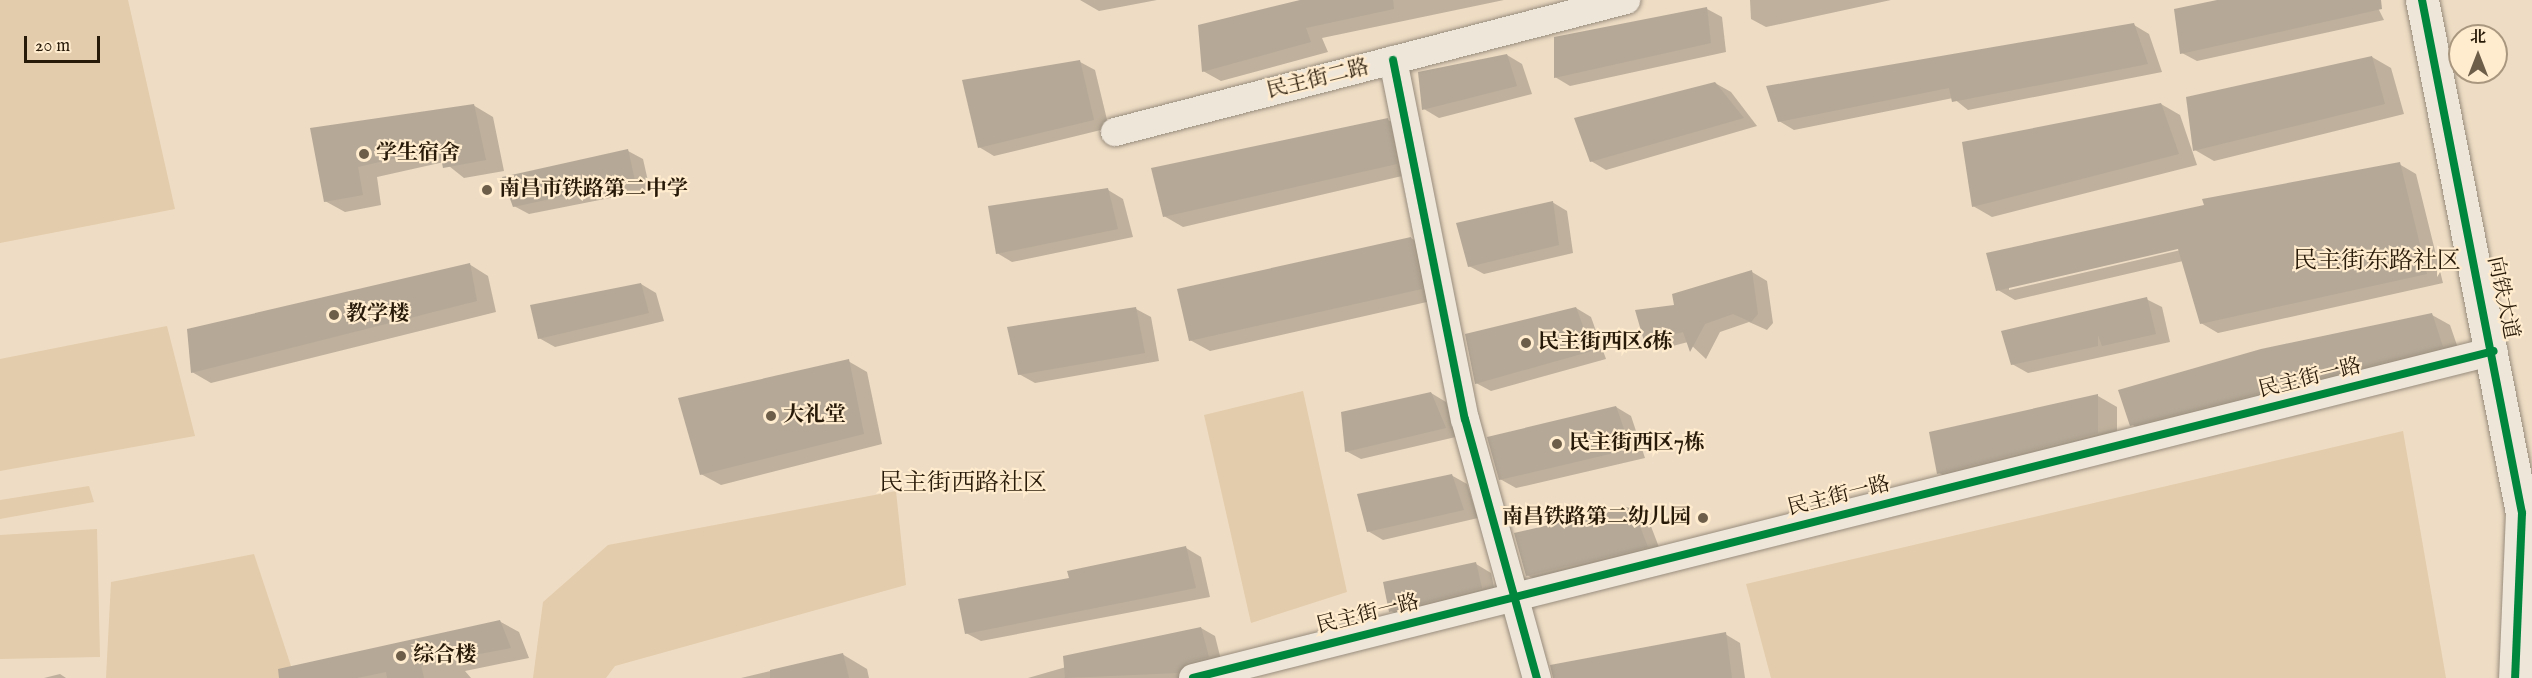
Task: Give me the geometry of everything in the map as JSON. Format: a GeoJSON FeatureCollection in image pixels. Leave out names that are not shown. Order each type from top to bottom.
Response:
{"type":"FeatureCollection","features":[{"type":"Feature","properties":{"kind":"street","name":"民主街二路"},"geometry":{"type":"LineString","coordinates":[[1115,132],[1626,0]]}},
{"type":"Feature","properties":{"kind":"street","name":"向铁大道"},"geometry":{"type":"LineString","coordinates":[[2422,0],[2527,521],[2515,678]]}},
{"type":"Feature","properties":{"kind":"street"},"geometry":{"type":"LineString","coordinates":[[1393,60],[1465,419],[1512,598],[1537,678]]}},
{"type":"Feature","properties":{"kind":"street","name":"民主街一路"},"geometry":{"type":"LineString","coordinates":[[1193,678],[2494,351]]}},
{"type":"Feature","properties":{"kind":"shaded area"},"geometry":{"type":"Polygon","coordinates":[[[0,0],[128,0],[175,209],[0,243],[0,0]]]}},
{"type":"Feature","properties":{"kind":"shaded area"},"geometry":{"type":"Polygon","coordinates":[[[167,326],[195,436],[0,471],[0,359],[167,326]]]}},
{"type":"Feature","properties":{"kind":"shaded area"},"geometry":{"type":"Polygon","coordinates":[[[1303,391],[1347,592],[1251,623],[1204,415],[1303,391]]]}},
{"type":"Feature","properties":{"kind":"shaded area"},"geometry":{"type":"Polygon","coordinates":[[[2403,431],[2446,678],[1771,678],[1746,584],[2403,431]]]}},
{"type":"Feature","properties":{"kind":"shaded area"},"geometry":{"type":"Polygon","coordinates":[[[89,486],[94,502],[0,519],[0,500],[89,486]]]}},
{"type":"Feature","properties":{"kind":"shaded area"},"geometry":{"type":"Polygon","coordinates":[[[896,491],[906,585],[615,666],[606,678],[533,678],[543,602],[608,545],[896,491]]]}},
{"type":"Feature","properties":{"kind":"shaded area"},"geometry":{"type":"Polygon","coordinates":[[[97,529],[100,657],[0,659],[0,535],[97,529]]]}},
{"type":"Feature","properties":{"kind":"shaded area"},"geometry":{"type":"Polygon","coordinates":[[[254,554],[295,678],[106,678],[111,582],[254,554]]]}},
{"type":"Feature","properties":{"kind":"building"},"geometry":{"type":"Polygon","coordinates":[[[1300,0],[1393,0],[1394,9],[1306,28],[1311,42],[1202,72],[1198,25],[1300,0]]]}},
{"type":"Feature","properties":{"kind":"building"},"geometry":{"type":"Polygon","coordinates":[[[2217,0],[2381,0],[2382,9],[2180,54],[2174,9],[2217,0]]]}},
{"type":"Feature","properties":{"kind":"building"},"geometry":{"type":"Polygon","coordinates":[[[1707,7],[1711,43],[1554,78],[1554,37],[1707,7]]]}},
{"type":"Feature","properties":{"kind":"building"},"geometry":{"type":"Polygon","coordinates":[[[2134,23],[2148,64],[1952,102],[1949,88],[1778,122],[1766,86],[2134,23]]]}},
{"type":"Feature","properties":{"kind":"building"},"geometry":{"type":"Polygon","coordinates":[[[1507,54],[1517,86],[1422,110],[1418,72],[1507,54]]]}},
{"type":"Feature","properties":{"kind":"building"},"geometry":{"type":"Polygon","coordinates":[[[2372,56],[2385,104],[2193,151],[2186,97],[2372,56]]]}},
{"type":"Feature","properties":{"kind":"building"},"geometry":{"type":"Polygon","coordinates":[[[1080,60],[1094,120],[978,148],[962,80],[1080,60]]]}},
{"type":"Feature","properties":{"kind":"building"},"geometry":{"type":"Polygon","coordinates":[[[1715,82],[1744,118],[1590,162],[1574,118],[1715,82]]]}},
{"type":"Feature","properties":{"kind":"building"},"geometry":{"type":"Polygon","coordinates":[[[2161,103],[2179,154],[1972,207],[1962,142],[2161,103]]]}},
{"type":"Feature","properties":{"kind":"building","name":"学生宿舍"},"geometry":{"type":"Polygon","coordinates":[[[474,104],[486,160],[443,168],[439,148],[358,167],[363,195],[324,202],[310,128],[474,104]]]}},
{"type":"Feature","properties":{"kind":"building"},"geometry":{"type":"Polygon","coordinates":[[[1388,118],[1397,164],[1163,217],[1151,168],[1388,118]]]}},
{"type":"Feature","properties":{"kind":"building"},"geometry":{"type":"Polygon","coordinates":[[[628,149],[635,181],[513,207],[502,177],[628,149]]]}},
{"type":"Feature","properties":{"kind":"building"},"geometry":{"type":"Polygon","coordinates":[[[2400,162],[2427,274],[2200,324],[2178,249],[1996,291],[1986,253],[2204,205],[2202,199],[2400,162]]]}},
{"type":"Feature","properties":{"kind":"building"},"geometry":{"type":"Polygon","coordinates":[[[1108,188],[1118,229],[996,254],[988,206],[1108,188]]]}},
{"type":"Feature","properties":{"kind":"building"},"geometry":{"type":"Polygon","coordinates":[[[1553,201],[1559,245],[1468,267],[1456,223],[1553,201]]]}},
{"type":"Feature","properties":{"kind":"building"},"geometry":{"type":"Polygon","coordinates":[[[1411,237],[1422,289],[1189,341],[1177,289],[1411,237]]]}},
{"type":"Feature","properties":{"kind":"building","name":"教学楼"},"geometry":{"type":"Polygon","coordinates":[[[470,263],[477,301],[191,373],[187,329],[470,263]]]}},
{"type":"Feature","properties":{"kind":"building"},"geometry":{"type":"Polygon","coordinates":[[[1752,270],[1758,314],[1751,322],[1733,314],[1705,324],[1690,352],[1683,332],[1644,341],[1635,310],[1674,305],[1672,294],[1752,270]]]}},
{"type":"Feature","properties":{"kind":"building"},"geometry":{"type":"Polygon","coordinates":[[[641,283],[649,313],[538,339],[530,305],[641,283]]]}},
{"type":"Feature","properties":{"kind":"building"},"geometry":{"type":"Polygon","coordinates":[[[2147,297],[2156,334],[2102,346],[2098,335],[2098,346],[2011,365],[2001,331],[2147,297]]]}},
{"type":"Feature","properties":{"kind":"building"},"geometry":{"type":"Polygon","coordinates":[[[1136,307],[1145,353],[1018,375],[1007,327],[1136,307]]]}},
{"type":"Feature","properties":{"kind":"building","name":"民主街西区6栋"},"geometry":{"type":"Polygon","coordinates":[[[1576,307],[1592,351],[1475,384],[1465,334],[1576,307]]]}},
{"type":"Feature","properties":{"kind":"building"},"geometry":{"type":"Polygon","coordinates":[[[2432,313],[2443,347],[2130,426],[2118,390],[2261,349],[2432,313]]]}},
{"type":"Feature","properties":{"kind":"building","name":"大礼堂"},"geometry":{"type":"Polygon","coordinates":[[[849,359],[864,434],[700,475],[678,398],[849,359]]]}},
{"type":"Feature","properties":{"kind":"building"},"geometry":{"type":"Polygon","coordinates":[[[1431,392],[1446,428],[1345,452],[1341,412],[1431,392]]]}},
{"type":"Feature","properties":{"kind":"building"},"geometry":{"type":"Polygon","coordinates":[[[2098,394],[2098,433],[1937,474],[1929,432],[2098,394]]]}},
{"type":"Feature","properties":{"kind":"building","name":"民主街西区7栋"},"geometry":{"type":"Polygon","coordinates":[[[1616,406],[1631,449],[1499,480],[1487,437],[1616,406]]]}},
{"type":"Feature","properties":{"kind":"building"},"geometry":{"type":"Polygon","coordinates":[[[1452,474],[1464,510],[1367,532],[1357,494],[1452,474]]]}},
{"type":"Feature","properties":{"kind":"building"},"geometry":{"type":"Polygon","coordinates":[[[1632,506],[1648,547],[1526,576],[1514,533],[1632,506]]]}},
{"type":"Feature","properties":{"kind":"building"},"geometry":{"type":"Polygon","coordinates":[[[1186,546],[1196,588],[965,634],[958,599],[1069,578],[1067,571],[1186,546]]]}},
{"type":"Feature","properties":{"kind":"building"},"geometry":{"type":"Polygon","coordinates":[[[1476,562],[1482,588],[1389,612],[1383,582],[1476,562]]]}},
{"type":"Feature","properties":{"kind":"building","name":"综合楼"},"geometry":{"type":"Polygon","coordinates":[[[500,620],[511,648],[421,665],[424,678],[387,678],[386,672],[357,678],[279,678],[278,669],[500,620]]]}},
{"type":"Feature","properties":{"kind":"building"},"geometry":{"type":"Polygon","coordinates":[[[1201,627],[1209,657],[1188,662],[1178,673],[1065,678],[1063,656],[1201,627]]]}},
{"type":"Feature","properties":{"kind":"building"},"geometry":{"type":"Polygon","coordinates":[[[1726,632],[1732,678],[1553,678],[1550,665],[1726,632]]]}},
{"type":"Feature","properties":{"kind":"building"},"geometry":{"type":"Polygon","coordinates":[[[843,653],[849,678],[770,678],[770,670],[843,653]]]}},
{"type":"Feature","properties":{"kind":"cycle path"},"geometry":{"type":"LineString","coordinates":[[2422,0],[2522,513],[2515,678]]}},
{"type":"Feature","properties":{"kind":"cycle path"},"geometry":{"type":"LineString","coordinates":[[1393,60],[1465,419],[1537,678]]}},
{"type":"Feature","properties":{"kind":"cycle path"},"geometry":{"type":"LineString","coordinates":[[1193,678],[2494,351]]}},
{"type":"Feature","properties":{"kind":"place","name":"学生宿舍"},"geometry":{"type":"Point","coordinates":[364,154]}},
{"type":"Feature","properties":{"kind":"place","name":"南昌市铁路第二中学"},"geometry":{"type":"Point","coordinates":[487,190]}},
{"type":"Feature","properties":{"kind":"place","name":"教学楼"},"geometry":{"type":"Point","coordinates":[334,315]}},
{"type":"Feature","properties":{"kind":"place","name":"民主街西区6栋"},"geometry":{"type":"Point","coordinates":[1526,343]}},
{"type":"Feature","properties":{"kind":"place","name":"大礼堂"},"geometry":{"type":"Point","coordinates":[771,416]}},
{"type":"Feature","properties":{"kind":"place","name":"民主街西区7栋"},"geometry":{"type":"Point","coordinates":[1557,444]}},
{"type":"Feature","properties":{"kind":"place","name":"南昌铁路第二幼儿园"},"geometry":{"type":"Point","coordinates":[1703,518]}},
{"type":"Feature","properties":{"kind":"place","name":"综合楼"},"geometry":{"type":"Point","coordinates":[401,656]}},
{"type":"Feature","properties":{"kind":"district","name":"民主街东路社区"},"geometry":{"type":"Point","coordinates":[2377,262]}},
{"type":"Feature","properties":{"kind":"district","name":"民主街西路社区"},"geometry":{"type":"Point","coordinates":[963,484]}}]}
